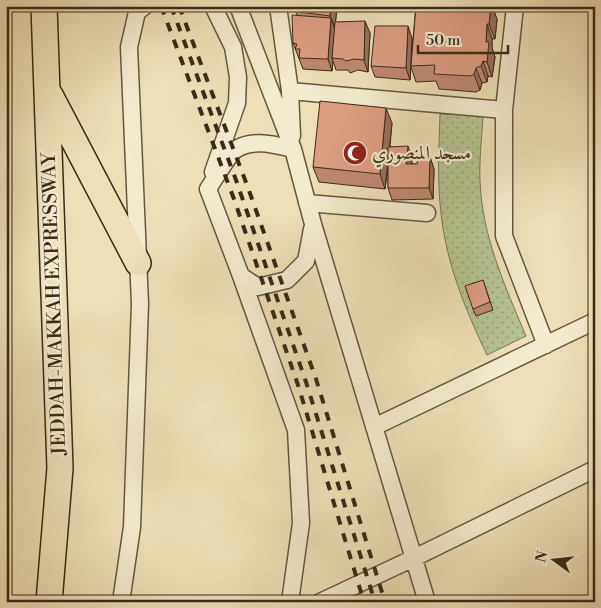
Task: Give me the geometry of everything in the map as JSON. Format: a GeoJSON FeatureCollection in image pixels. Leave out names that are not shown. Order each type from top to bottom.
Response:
{"type":"FeatureCollection","features":[{"type":"Feature","properties":{"kind":"highway","name":"JEDDAH-MAKKAH EXPRESSWAY"},"geometry":{"type":"LineString","coordinates":[[44,6],[60,468],[49,602]]}},
{"type":"Feature","properties":{"kind":"highway"},"geometry":{"type":"LineString","coordinates":[[46,88],[138,263]]}},
{"type":"Feature","properties":{"kind":"street"},"geometry":{"type":"LineString","coordinates":[[121,602],[132,528],[140,304],[129,47],[137,12],[145,6]]}},
{"type":"Feature","properties":{"kind":"street"},"geometry":{"type":"LineString","coordinates":[[213,6],[232,47],[238,77],[237,103],[208,189],[296,430],[301,524],[290,602]]}},
{"type":"Feature","properties":{"kind":"street"},"geometry":{"type":"LineString","coordinates":[[238,6],[293,150],[312,224],[427,602]]}},
{"type":"Feature","properties":{"kind":"street"},"geometry":{"type":"LineString","coordinates":[[278,6],[290,91],[293,150]]}},
{"type":"Feature","properties":{"kind":"street"},"geometry":{"type":"LineString","coordinates":[[515,6],[504,110],[504,236],[546,345]]}},
{"type":"Feature","properties":{"kind":"street"},"geometry":{"type":"LineString","coordinates":[[290,91],[504,110]]}},
{"type":"Feature","properties":{"kind":"street"},"geometry":{"type":"LineString","coordinates":[[208,189],[235,151],[252,143],[273,145],[293,150]]}},
{"type":"Feature","properties":{"kind":"street"},"geometry":{"type":"LineString","coordinates":[[307,203],[427,213]]}},
{"type":"Feature","properties":{"kind":"street"},"geometry":{"type":"LineString","coordinates":[[241,276],[258,288],[287,280],[306,261],[312,224]]}},
{"type":"Feature","properties":{"kind":"street"},"geometry":{"type":"LineString","coordinates":[[374,427],[595,321]]}},
{"type":"Feature","properties":{"kind":"street"},"geometry":{"type":"LineString","coordinates":[[320,602],[595,469]]}},
{"type":"Feature","properties":{"kind":"green space"},"geometry":{"type":"Polygon","coordinates":[[[440,114],[483,115],[480,173],[485,221],[496,260],[526,336],[487,355],[458,286],[447,250],[439,189],[440,114]]]}},
{"type":"Feature","properties":{"kind":"building"},"geometry":{"type":"Polygon","coordinates":[[[295,6],[331,6],[330,16],[300,12],[295,6]]]}},
{"type":"Feature","properties":{"kind":"building"},"geometry":{"type":"Polygon","coordinates":[[[416,6],[491,6],[489,24],[487,24],[486,42],[489,42],[487,62],[483,61],[481,66],[476,68],[471,76],[434,74],[435,65],[411,66],[416,6]]]}},
{"type":"Feature","properties":{"kind":"building"},"geometry":{"type":"Polygon","coordinates":[[[292,15],[331,18],[328,59],[299,58],[300,49],[295,49],[297,44],[293,43],[292,15]]]}},
{"type":"Feature","properties":{"kind":"building"},"geometry":{"type":"Polygon","coordinates":[[[365,21],[364,60],[354,59],[346,61],[332,58],[335,22],[365,21]]]}},
{"type":"Feature","properties":{"kind":"building"},"geometry":{"type":"Polygon","coordinates":[[[375,26],[408,26],[406,68],[371,66],[375,26]]]}},
{"type":"Feature","properties":{"kind":"building","name":"مسجد المنصوري"},"geometry":{"type":"Polygon","coordinates":[[[320,101],[386,108],[380,174],[313,167],[320,101]]]}},
{"type":"Feature","properties":{"kind":"building"},"geometry":{"type":"Polygon","coordinates":[[[408,146],[406,164],[417,164],[418,157],[430,157],[429,188],[388,188],[388,147],[408,146]]]}},
{"type":"Feature","properties":{"kind":"building"},"geometry":{"type":"Polygon","coordinates":[[[483,280],[490,302],[473,309],[465,286],[483,280]]]}},
{"type":"Feature","properties":{"kind":"railway"},"geometry":{"type":"LineString","coordinates":[[161,6],[234,199],[298,385],[364,602]]}},
{"type":"Feature","properties":{"kind":"railway"},"geometry":{"type":"LineString","coordinates":[[171,6],[236,180],[306,382],[375,602]]}},
{"type":"Feature","properties":{"kind":"railway"},"geometry":{"type":"LineString","coordinates":[[179,6],[247,185],[316,379],[385,602]]}},
{"type":"Feature","properties":{"kind":"place","name":"مسجد المنصوري"},"geometry":{"type":"Point","coordinates":[355,153]}}]}
